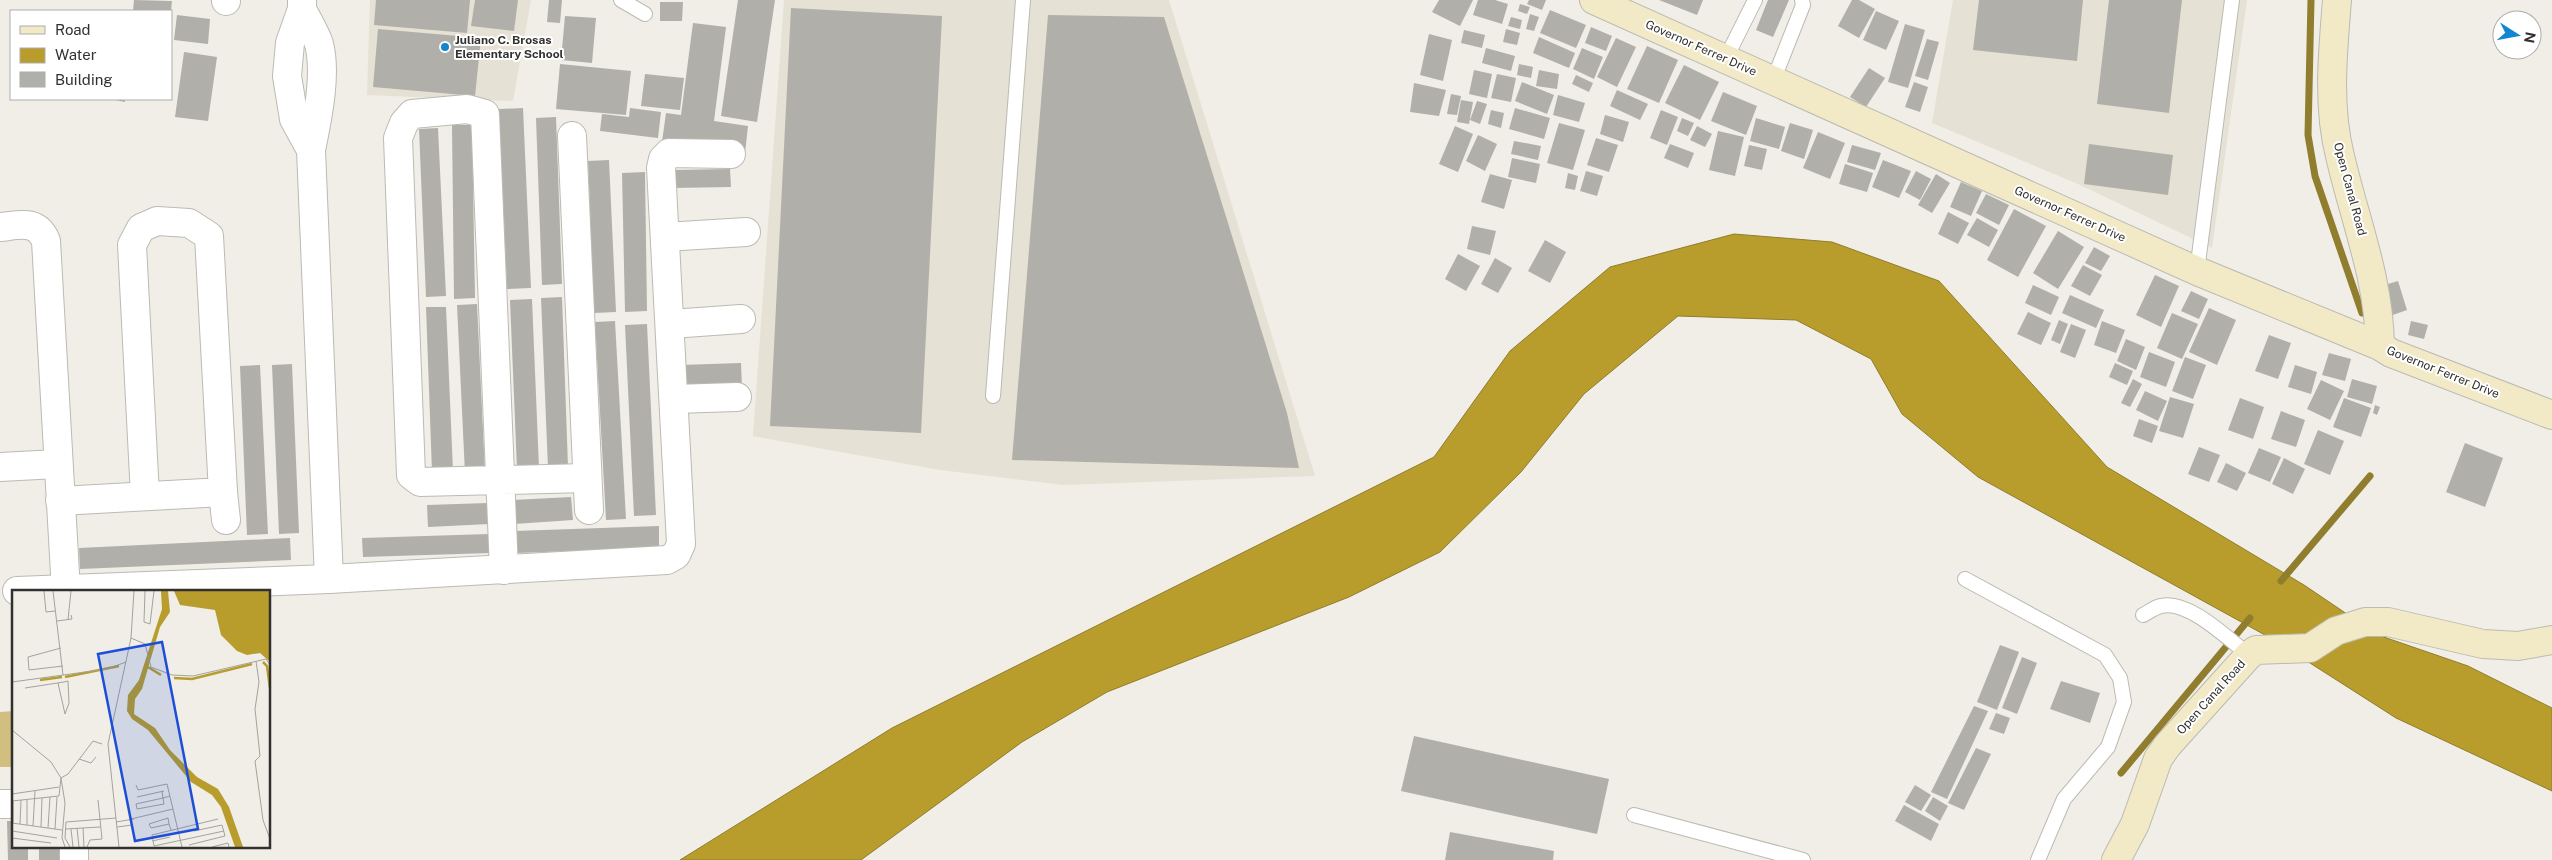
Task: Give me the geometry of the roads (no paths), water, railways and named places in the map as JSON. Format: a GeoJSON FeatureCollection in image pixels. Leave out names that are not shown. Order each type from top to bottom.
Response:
{"type":"FeatureCollection","features":[{"type":"Feature","properties":{"kind":"main road","name":"Governor Ferrer Drive"},"geometry":{"type":"LineString","coordinates":[[1594,0],[2197,271],[2380,346],[2391,354],[2552,415]]}},
{"type":"Feature","properties":{"kind":"main road","name":"Open Canal Road"},"geometry":{"type":"LineString","coordinates":[[2337,0],[2332,73],[2334,116],[2339,155],[2375,285],[2380,320],[2380,346]]}},
{"type":"Feature","properties":{"kind":"main road","name":"Open Canal Road"},"geometry":{"type":"LineString","coordinates":[[2116,860],[2135,824],[2158,759],[2167,746],[2249,655],[2256,650],[2306,648],[2344,627],[2365,622],[2388,622],[2483,644],[2518,646],[2552,640]]}},
{"type":"Feature","properties":{"kind":"street"},"geometry":{"type":"LineString","coordinates":[[302,4],[290,42],[287,76],[294,119],[312,150],[329,579]]}},
{"type":"Feature","properties":{"kind":"street"},"geometry":{"type":"LineString","coordinates":[[504,570],[500,482],[485,114],[467,109],[412,114],[404,123],[398,138],[411,474],[420,482],[500,482],[587,478]]}},
{"type":"Feature","properties":{"kind":"street"},"geometry":{"type":"LineString","coordinates":[[572,136],[589,510]]}},
{"type":"Feature","properties":{"kind":"street"},"geometry":{"type":"LineString","coordinates":[[0,227],[29,224],[42,230],[46,241],[57,464],[66,590],[329,579],[667,560],[676,555],[681,544],[671,324],[661,168],[664,159],[669,153],[731,154]]}},
{"type":"Feature","properties":{"kind":"street"},"geometry":{"type":"LineString","coordinates":[[145,496],[132,244],[142,228],[157,221],[189,223],[209,236],[226,520]]}},
{"type":"Feature","properties":{"kind":"street"},"geometry":{"type":"LineString","coordinates":[[666,236],[746,232]]}},
{"type":"Feature","properties":{"kind":"street"},"geometry":{"type":"LineString","coordinates":[[671,324],[741,319]]}},
{"type":"Feature","properties":{"kind":"street"},"geometry":{"type":"LineString","coordinates":[[674,399],[737,398]]}},
{"type":"Feature","properties":{"kind":"street"},"geometry":{"type":"LineString","coordinates":[[0,467],[57,464]]}},
{"type":"Feature","properties":{"kind":"street"},"geometry":{"type":"LineString","coordinates":[[60,501],[223,492]]}},
{"type":"Feature","properties":{"kind":"lane"},"geometry":{"type":"LineString","coordinates":[[621,0],[645,14]]}},
{"type":"Feature","properties":{"kind":"lane"},"geometry":{"type":"LineString","coordinates":[[993,396],[1023,0]]}},
{"type":"Feature","properties":{"kind":"lane"},"geometry":{"type":"LineString","coordinates":[[1725,60],[1755,0]]}},
{"type":"Feature","properties":{"kind":"lane"},"geometry":{"type":"LineString","coordinates":[[1773,81],[1803,5],[1802,0]]}},
{"type":"Feature","properties":{"kind":"lane"},"geometry":{"type":"LineString","coordinates":[[2197,271],[2232,0]]}},
{"type":"Feature","properties":{"kind":"lane"},"geometry":{"type":"LineString","coordinates":[[1965,579],[2106,655],[2120,678],[2124,702],[2108,747],[2064,799],[2038,860]]}},
{"type":"Feature","properties":{"kind":"lane"},"geometry":{"type":"LineString","coordinates":[[2144,615],[2160,606],[2178,605],[2194,613],[2249,655]]}},
{"type":"Feature","properties":{"kind":"lane"},"geometry":{"type":"LineString","coordinates":[[1634,816],[1803,860]]}},
{"type":"Feature","properties":{"kind":"water"},"geometry":{"type":"Polygon","coordinates":[[[1734,234],[1832,242],[1939,281],[2107,467],[2304,585],[2378,635],[2468,666],[2552,708],[2552,791],[2396,718],[2274,640],[1978,477],[1902,414],[1871,359],[1796,320],[1678,316],[1584,394],[1521,472],[1440,552],[1349,597],[1107,692],[1022,742],[861,860],[680,860],[892,728],[1434,457],[1510,351],[1610,267],[1734,234]]]}},
{"type":"Feature","properties":{"kind":"waterway"},"geometry":{"type":"LineString","coordinates":[[2311,0],[2308,135],[2315,176],[2362,313]]}},
{"type":"Feature","properties":{"kind":"waterway"},"geometry":{"type":"LineString","coordinates":[[2281,581],[2370,476]]}},
{"type":"Feature","properties":{"kind":"waterway"},"geometry":{"type":"LineString","coordinates":[[2121,773],[2250,618]]}},
{"type":"Feature","properties":{"kind":"place","name":"Juliano C. Brosas Elementary School"},"geometry":{"type":"Point","coordinates":[445,47]}}]}
